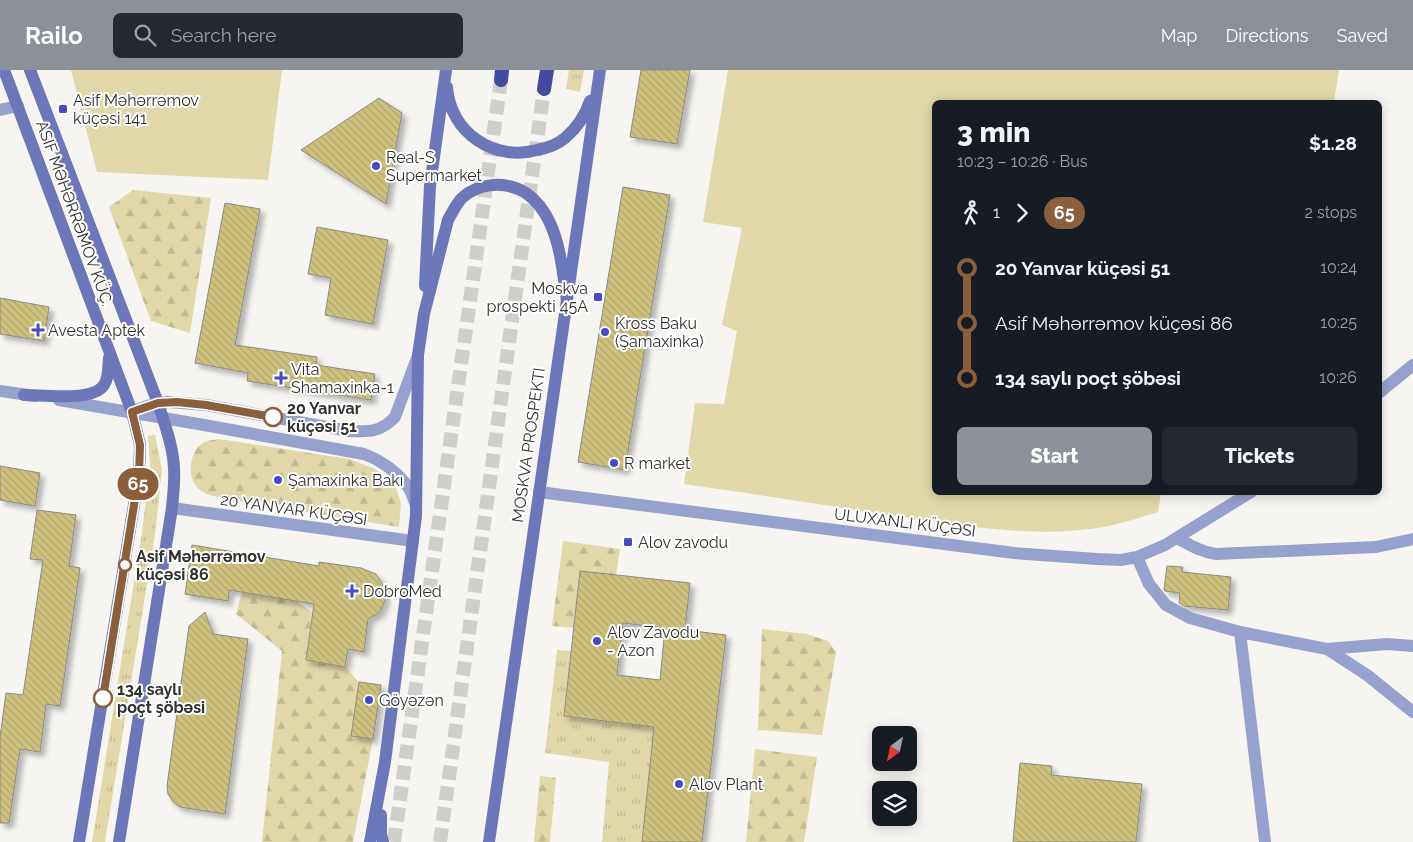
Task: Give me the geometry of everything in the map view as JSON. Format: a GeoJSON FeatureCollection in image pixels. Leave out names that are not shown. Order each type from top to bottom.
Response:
{"type":"FeatureCollection","features":[{"type":"Feature","properties":{"kind":"highway"},"geometry":{"type":"LineString","coordinates":[[544,89],[547,70]]}},
{"type":"Feature","properties":{"kind":"main road","name":"ASIF MƏHƏRRƏMOV KÜÇ."},"geometry":{"type":"LineString","coordinates":[[4,70],[132,412],[140,445],[139,474],[79,842]]}},
{"type":"Feature","properties":{"kind":"main road","name":"ASIF MƏHƏRRƏMOV KÜÇ."},"geometry":{"type":"LineString","coordinates":[[30,70],[158,403],[172,451],[174,467],[172,508],[118,842]]}},
{"type":"Feature","properties":{"kind":"main road"},"geometry":{"type":"LineString","coordinates":[[446,70],[448,94],[453,113],[464,130],[492,148],[504,152],[519,153],[549,147],[564,139],[576,128],[585,114],[599,74]]}},
{"type":"Feature","properties":{"kind":"main road"},"geometry":{"type":"LineString","coordinates":[[424,314],[430,186],[446,70]]}},
{"type":"Feature","properties":{"kind":"main road","name":"MOSKVA PROSPEKTI"},"geometry":{"type":"LineString","coordinates":[[492,824],[599,74]]}},
{"type":"Feature","properties":{"kind":"main road"},"geometry":{"type":"LineString","coordinates":[[370,842],[387,753],[417,508],[418,355],[424,314],[444,233],[453,209],[462,198],[477,188],[491,185],[514,188],[526,193],[541,208],[550,223],[561,260],[567,301]]}},
{"type":"Feature","properties":{"kind":"main road"},"geometry":{"type":"LineString","coordinates":[[24,394],[75,396],[98,391],[104,386],[106,380],[109,353]]}},
{"type":"Feature","properties":{"kind":"main road"},"geometry":{"type":"LineString","coordinates":[[381,790],[381,834],[383,842]]}},
{"type":"Feature","properties":{"kind":"main road"},"geometry":{"type":"LineString","coordinates":[[485,842],[492,824]]}},
{"type":"Feature","properties":{"kind":"main road"},"geometry":{"type":"LineString","coordinates":[[489,842],[492,824]]}},
{"type":"Feature","properties":{"kind":"street"},"geometry":{"type":"LineString","coordinates":[[0,110],[18,106]]}},
{"type":"Feature","properties":{"kind":"street"},"geometry":{"type":"LineString","coordinates":[[132,412],[158,403],[177,402],[206,405],[349,431],[373,431],[389,423],[395,417],[418,355]]}},
{"type":"Feature","properties":{"kind":"street"},"geometry":{"type":"LineString","coordinates":[[1382,390],[1413,365]]}},
{"type":"Feature","properties":{"kind":"street"},"geometry":{"type":"LineString","coordinates":[[0,391],[132,412],[364,454],[384,464],[402,479],[409,488],[417,508]]}},
{"type":"Feature","properties":{"kind":"street"},"geometry":{"type":"LineString","coordinates":[[539,492],[1014,552],[1120,560],[1137,557],[1155,550],[1246,495]]}},
{"type":"Feature","properties":{"kind":"street","name":"20 YANVAR KÜÇƏSI"},"geometry":{"type":"LineString","coordinates":[[172,508],[413,541]]}},
{"type":"Feature","properties":{"kind":"street"},"geometry":{"type":"LineString","coordinates":[[1177,538],[1196,549],[1216,554],[1376,547],[1413,538]]}},
{"type":"Feature","properties":{"kind":"street"},"geometry":{"type":"LineString","coordinates":[[1137,557],[1149,584],[1166,605],[1190,618],[1240,632],[1327,649],[1387,644],[1413,646]]}},
{"type":"Feature","properties":{"kind":"street"},"geometry":{"type":"LineString","coordinates":[[1240,632],[1265,842]]}},
{"type":"Feature","properties":{"kind":"street"},"geometry":{"type":"LineString","coordinates":[[1327,649],[1367,675],[1413,712]]}},
{"type":"Feature","properties":{"kind":"green space"},"geometry":{"type":"Polygon","coordinates":[[[71,70],[282,70],[268,180],[97,172],[71,70]]]}},
{"type":"Feature","properties":{"kind":"green space"},"geometry":{"type":"Polygon","coordinates":[[[569,70],[584,70],[580,92],[566,89],[569,70]]]}},
{"type":"Feature","properties":{"kind":"green space"},"geometry":{"type":"Polygon","coordinates":[[[728,70],[1339,70],[1334,100],[932,100],[932,495],[1161,495],[1158,512],[1124,522],[1075,531],[1047,532],[990,529],[684,484],[695,403],[724,404],[737,331],[722,325],[742,228],[703,222],[728,70]]]}},
{"type":"Feature","properties":{"kind":"green space"},"geometry":{"type":"Polygon","coordinates":[[[133,190],[211,198],[190,333],[151,321],[109,207],[133,190]]]}},
{"type":"Feature","properties":{"kind":"green space"},"geometry":{"type":"Polygon","coordinates":[[[155,435],[162,470],[155,535],[105,842],[92,842],[142,533],[150,465],[148,436],[155,435]]]}},
{"type":"Feature","properties":{"kind":"green space"},"geometry":{"type":"Polygon","coordinates":[[[219,439],[349,459],[373,468],[386,477],[396,488],[401,503],[399,527],[221,498],[204,493],[198,489],[193,481],[191,463],[199,446],[203,443],[219,439]]]}},
{"type":"Feature","properties":{"kind":"green space"},"geometry":{"type":"Polygon","coordinates":[[[563,541],[620,549],[616,575],[580,571],[574,628],[552,626],[563,541]]]}},
{"type":"Feature","properties":{"kind":"green space"},"geometry":{"type":"Polygon","coordinates":[[[242,592],[296,601],[312,612],[306,660],[345,667],[359,682],[351,736],[373,739],[353,842],[262,842],[282,651],[236,614],[242,592]]]}},
{"type":"Feature","properties":{"kind":"green space"},"geometry":{"type":"Polygon","coordinates":[[[762,629],[807,634],[828,641],[836,652],[822,735],[758,730],[762,629]]]}},
{"type":"Feature","properties":{"kind":"green space"},"geometry":{"type":"Polygon","coordinates":[[[557,650],[571,651],[564,716],[655,727],[642,842],[602,842],[609,762],[545,753],[557,650]]]}},
{"type":"Feature","properties":{"kind":"green space"},"geometry":{"type":"Polygon","coordinates":[[[755,749],[817,757],[804,842],[746,842],[755,749]]]}},
{"type":"Feature","properties":{"kind":"green space"},"geometry":{"type":"Polygon","coordinates":[[[540,776],[556,778],[550,842],[534,842],[540,776]]]}},
{"type":"Feature","properties":{"kind":"building"},"geometry":{"type":"Polygon","coordinates":[[[641,70],[690,70],[677,144],[630,137],[641,70]]]}},
{"type":"Feature","properties":{"kind":"building"},"geometry":{"type":"Polygon","coordinates":[[[379,98],[402,113],[386,204],[301,150],[379,98]]]}},
{"type":"Feature","properties":{"kind":"building"},"geometry":{"type":"Polygon","coordinates":[[[623,187],[670,195],[625,470],[578,462],[623,187]]]}},
{"type":"Feature","properties":{"kind":"building"},"geometry":{"type":"Polygon","coordinates":[[[225,203],[260,209],[235,345],[317,357],[316,365],[375,374],[371,400],[247,381],[248,373],[195,363],[225,203]]]}},
{"type":"Feature","properties":{"kind":"building"},"geometry":{"type":"Polygon","coordinates":[[[317,227],[388,240],[373,324],[325,315],[331,278],[308,274],[317,227]]]}},
{"type":"Feature","properties":{"kind":"building"},"geometry":{"type":"Polygon","coordinates":[[[0,298],[49,307],[44,341],[0,334],[0,298]]]}},
{"type":"Feature","properties":{"kind":"building"},"geometry":{"type":"Polygon","coordinates":[[[0,466],[40,473],[35,506],[0,500],[0,466]]]}},
{"type":"Feature","properties":{"kind":"building"},"geometry":{"type":"Polygon","coordinates":[[[37,510],[76,515],[69,566],[80,568],[60,706],[46,704],[40,752],[20,749],[9,823],[0,823],[0,737],[6,693],[23,695],[43,560],[30,559],[37,510]]]}},
{"type":"Feature","properties":{"kind":"building"},"geometry":{"type":"Polygon","coordinates":[[[192,545],[319,566],[319,562],[361,568],[376,574],[384,587],[385,601],[379,613],[368,619],[364,652],[348,649],[345,667],[306,660],[314,604],[229,590],[228,601],[185,594],[192,545]]]}},
{"type":"Feature","properties":{"kind":"building"},"geometry":{"type":"Polygon","coordinates":[[[1167,566],[1183,567],[1182,572],[1231,577],[1228,610],[1184,606],[1179,603],[1180,593],[1164,590],[1167,566]]]}},
{"type":"Feature","properties":{"kind":"building"},"geometry":{"type":"Polygon","coordinates":[[[580,571],[690,583],[685,630],[726,635],[702,842],[642,842],[654,727],[564,716],[580,571]],[[623,623],[617,675],[660,680],[665,628],[623,623]]]}},
{"type":"Feature","properties":{"kind":"building"},"geometry":{"type":"Polygon","coordinates":[[[205,612],[213,634],[248,639],[225,814],[180,807],[173,802],[168,794],[167,786],[189,626],[205,612]]]}},
{"type":"Feature","properties":{"kind":"building"},"geometry":{"type":"Polygon","coordinates":[[[359,682],[381,685],[373,739],[351,736],[359,682]]]}},
{"type":"Feature","properties":{"kind":"building"},"geometry":{"type":"Polygon","coordinates":[[[1020,763],[1052,766],[1051,775],[1142,784],[1136,842],[1013,842],[1020,763]]]}},
{"type":"Feature","properties":{"kind":"tunnel"},"geometry":{"type":"LineString","coordinates":[[394,842],[501,80]]}},
{"type":"Feature","properties":{"kind":"tunnel"},"geometry":{"type":"LineString","coordinates":[[440,842],[544,89]]}},
{"type":"Feature","properties":{"kind":"bus line","name":"65"},"geometry":{"type":"LineString","coordinates":[[103,698],[139,474],[140,445],[132,412],[158,403],[177,402],[206,405],[273,417]]}},
{"type":"Feature","properties":{"kind":"place","name":"Asif Məhərrəmov küçəsi 141"},"geometry":{"type":"Point","coordinates":[63,109]}},
{"type":"Feature","properties":{"kind":"place","name":"Real-S Supermarket"},"geometry":{"type":"Point","coordinates":[376,166]}},
{"type":"Feature","properties":{"kind":"place","name":"Moskva prospekti 45A"},"geometry":{"type":"Point","coordinates":[598,297]}},
{"type":"Feature","properties":{"kind":"place","name":"Avesta Aptek"},"geometry":{"type":"Point","coordinates":[38,330]}},
{"type":"Feature","properties":{"kind":"place","name":"Kross Baku (Şamaxinka)"},"geometry":{"type":"Point","coordinates":[605,332]}},
{"type":"Feature","properties":{"kind":"place","name":"Vita Shamaxinka-1"},"geometry":{"type":"Point","coordinates":[281,378]}},
{"type":"Feature","properties":{"kind":"place","name":"20 Yanvar küçəsi 51"},"geometry":{"type":"Point","coordinates":[273,417]}},
{"type":"Feature","properties":{"kind":"place","name":"R market"},"geometry":{"type":"Point","coordinates":[614,463]}},
{"type":"Feature","properties":{"kind":"place","name":"Şamaxinka Bakı"},"geometry":{"type":"Point","coordinates":[278,480]}},
{"type":"Feature","properties":{"kind":"place","name":"Alov zavodu"},"geometry":{"type":"Point","coordinates":[628,542]}},
{"type":"Feature","properties":{"kind":"place","name":"Asif Məhərrəmov küçəsi 86"},"geometry":{"type":"Point","coordinates":[125,565]}},
{"type":"Feature","properties":{"kind":"place","name":"DobroMed"},"geometry":{"type":"Point","coordinates":[352,591]}},
{"type":"Feature","properties":{"kind":"place","name":"Alov Zavodu - Azon"},"geometry":{"type":"Point","coordinates":[597,641]}},
{"type":"Feature","properties":{"kind":"place","name":"134 saylı poçt şöbəsi"},"geometry":{"type":"Point","coordinates":[103,698]}},
{"type":"Feature","properties":{"kind":"place","name":"Göyəzən"},"geometry":{"type":"Point","coordinates":[369,700]}},
{"type":"Feature","properties":{"kind":"place","name":"Alov Plant"},"geometry":{"type":"Point","coordinates":[679,784]}}]}
